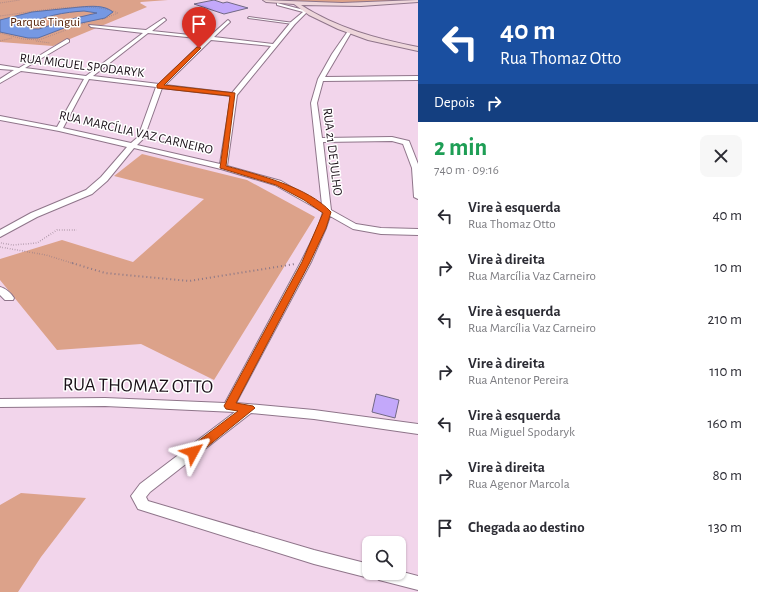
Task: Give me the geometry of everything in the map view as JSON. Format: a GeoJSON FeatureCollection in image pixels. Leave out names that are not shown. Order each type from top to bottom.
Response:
{"type":"FeatureCollection","features":[{"type":"Feature","properties":{"kind":"main road"},"geometry":{"type":"LineString","coordinates":[[266,0],[301,5],[350,32],[383,42],[418,49]]}},
{"type":"Feature","properties":{"kind":"main road"},"geometry":{"type":"LineString","coordinates":[[279,2],[301,5],[338,6],[369,5],[418,0]]}},
{"type":"Feature","properties":{"kind":"street"},"geometry":{"type":"LineString","coordinates":[[223,167],[234,95],[293,23],[301,5],[279,2]]}},
{"type":"Feature","properties":{"kind":"street"},"geometry":{"type":"LineString","coordinates":[[59,129],[87,78],[164,19]]}},
{"type":"Feature","properties":{"kind":"street"},"geometry":{"type":"LineString","coordinates":[[0,234],[34,215],[89,192],[104,179],[132,146],[141,138],[159,86],[228,21]]}},
{"type":"Feature","properties":{"kind":"street"},"geometry":{"type":"LineString","coordinates":[[90,24],[148,32],[274,45]]}},
{"type":"Feature","properties":{"kind":"street","name":"RUA 21 DE JULHO"},"geometry":{"type":"LineString","coordinates":[[332,215],[314,102],[321,79],[335,54],[350,32]]}},
{"type":"Feature","properties":{"kind":"street"},"geometry":{"type":"LineString","coordinates":[[0,81],[67,41]]}},
{"type":"Feature","properties":{"kind":"street","name":"RUA MIGUEL SPODARYK"},"geometry":{"type":"LineString","coordinates":[[0,67],[234,95]]}},
{"type":"Feature","properties":{"kind":"street"},"geometry":{"type":"LineString","coordinates":[[321,79],[418,78]]}},
{"type":"Feature","properties":{"kind":"street","name":"RUA MARCÍLIA VAZ CARNEIRO"},"geometry":{"type":"LineString","coordinates":[[0,118],[59,129],[223,167],[278,183],[307,198],[332,215],[353,226],[381,231],[418,232]]}},
{"type":"Feature","properties":{"kind":"street"},"geometry":{"type":"LineString","coordinates":[[320,140],[392,139],[406,143],[416,168],[418,197]]}},
{"type":"Feature","properties":{"kind":"street"},"geometry":{"type":"LineString","coordinates":[[229,406],[306,262],[322,228],[332,215]]}},
{"type":"Feature","properties":{"kind":"street"},"geometry":{"type":"LineString","coordinates":[[0,290],[9,298]]}},
{"type":"Feature","properties":{"kind":"street","name":"RUA THOMAZ OTTO"},"geometry":{"type":"LineString","coordinates":[[0,403],[63,401],[229,406],[365,420],[418,429]]}},
{"type":"Feature","properties":{"kind":"street"},"geometry":{"type":"LineString","coordinates":[[249,408],[160,478],[145,488],[138,496],[143,505],[314,557],[362,569]]}},
{"type":"Feature","properties":{"kind":"street"},"geometry":{"type":"LineString","coordinates":[[406,580],[418,583]]}},
{"type":"Feature","properties":{"kind":"lane"},"geometry":{"type":"LineString","coordinates":[[249,18],[293,23]]}},
{"type":"Feature","properties":{"kind":"path"},"geometry":{"type":"LineString","coordinates":[[0,3],[20,0]]}},
{"type":"Feature","properties":{"kind":"path"},"geometry":{"type":"LineString","coordinates":[[0,16],[77,6],[107,7],[115,9],[118,13],[109,18],[96,21]]}},
{"type":"Feature","properties":{"kind":"path"},"geometry":{"type":"LineString","coordinates":[[32,40],[39,40],[90,24]]}},
{"type":"Feature","properties":{"kind":"path"},"geometry":{"type":"LineString","coordinates":[[0,33],[13,37],[61,45]]}},
{"type":"Feature","properties":{"kind":"path"},"geometry":{"type":"LineString","coordinates":[[0,41],[13,37]]}},
{"type":"Feature","properties":{"kind":"path"},"geometry":{"type":"LineString","coordinates":[[0,242],[13,245],[37,243],[57,230],[77,230]]}},
{"type":"Feature","properties":{"kind":"path"},"geometry":{"type":"LineString","coordinates":[[0,247],[46,255],[105,272],[189,281],[306,262]]}},
{"type":"Feature","properties":{"kind":"green space","name":"Parque Tingui"},"geometry":{"type":"Polygon","coordinates":[[[0,0],[168,0],[141,2],[140,3],[147,7],[53,46],[0,42],[0,0]]]}},
{"type":"Feature","properties":{"kind":"green space"},"geometry":{"type":"Polygon","coordinates":[[[288,0],[411,0],[358,5],[288,0]]]}},
{"type":"Feature","properties":{"kind":"green space"},"geometry":{"type":"Polygon","coordinates":[[[142,154],[247,180],[315,217],[214,380],[141,344],[57,350],[0,280],[0,259],[62,240],[133,262],[204,199],[114,176],[142,154]]]}},
{"type":"Feature","properties":{"kind":"green space"},"geometry":{"type":"Polygon","coordinates":[[[21,493],[86,498],[41,557],[18,592],[0,592],[0,505],[21,493]]]}},
{"type":"Feature","properties":{"kind":"water"},"geometry":{"type":"Polygon","coordinates":[[[93,6],[106,8],[113,12],[105,18],[72,25],[38,38],[28,38],[0,32],[0,20],[32,12],[93,6]],[[84,11],[69,12],[46,17],[26,26],[31,29],[39,29],[63,21],[97,13],[84,11]]]}},
{"type":"Feature","properties":{"kind":"building"},"geometry":{"type":"Polygon","coordinates":[[[214,0],[248,8],[224,14],[194,4],[214,0]]]}},
{"type":"Feature","properties":{"kind":"building"},"geometry":{"type":"Polygon","coordinates":[[[376,394],[399,400],[395,418],[372,412],[376,394]]]}},
{"type":"Feature","properties":{"kind":"route"},"geometry":{"type":"LineString","coordinates":[[193,452],[249,408],[229,406],[306,262],[322,228],[327,212],[307,198],[278,183],[223,167],[234,95],[159,86],[199,48]]}}]}
